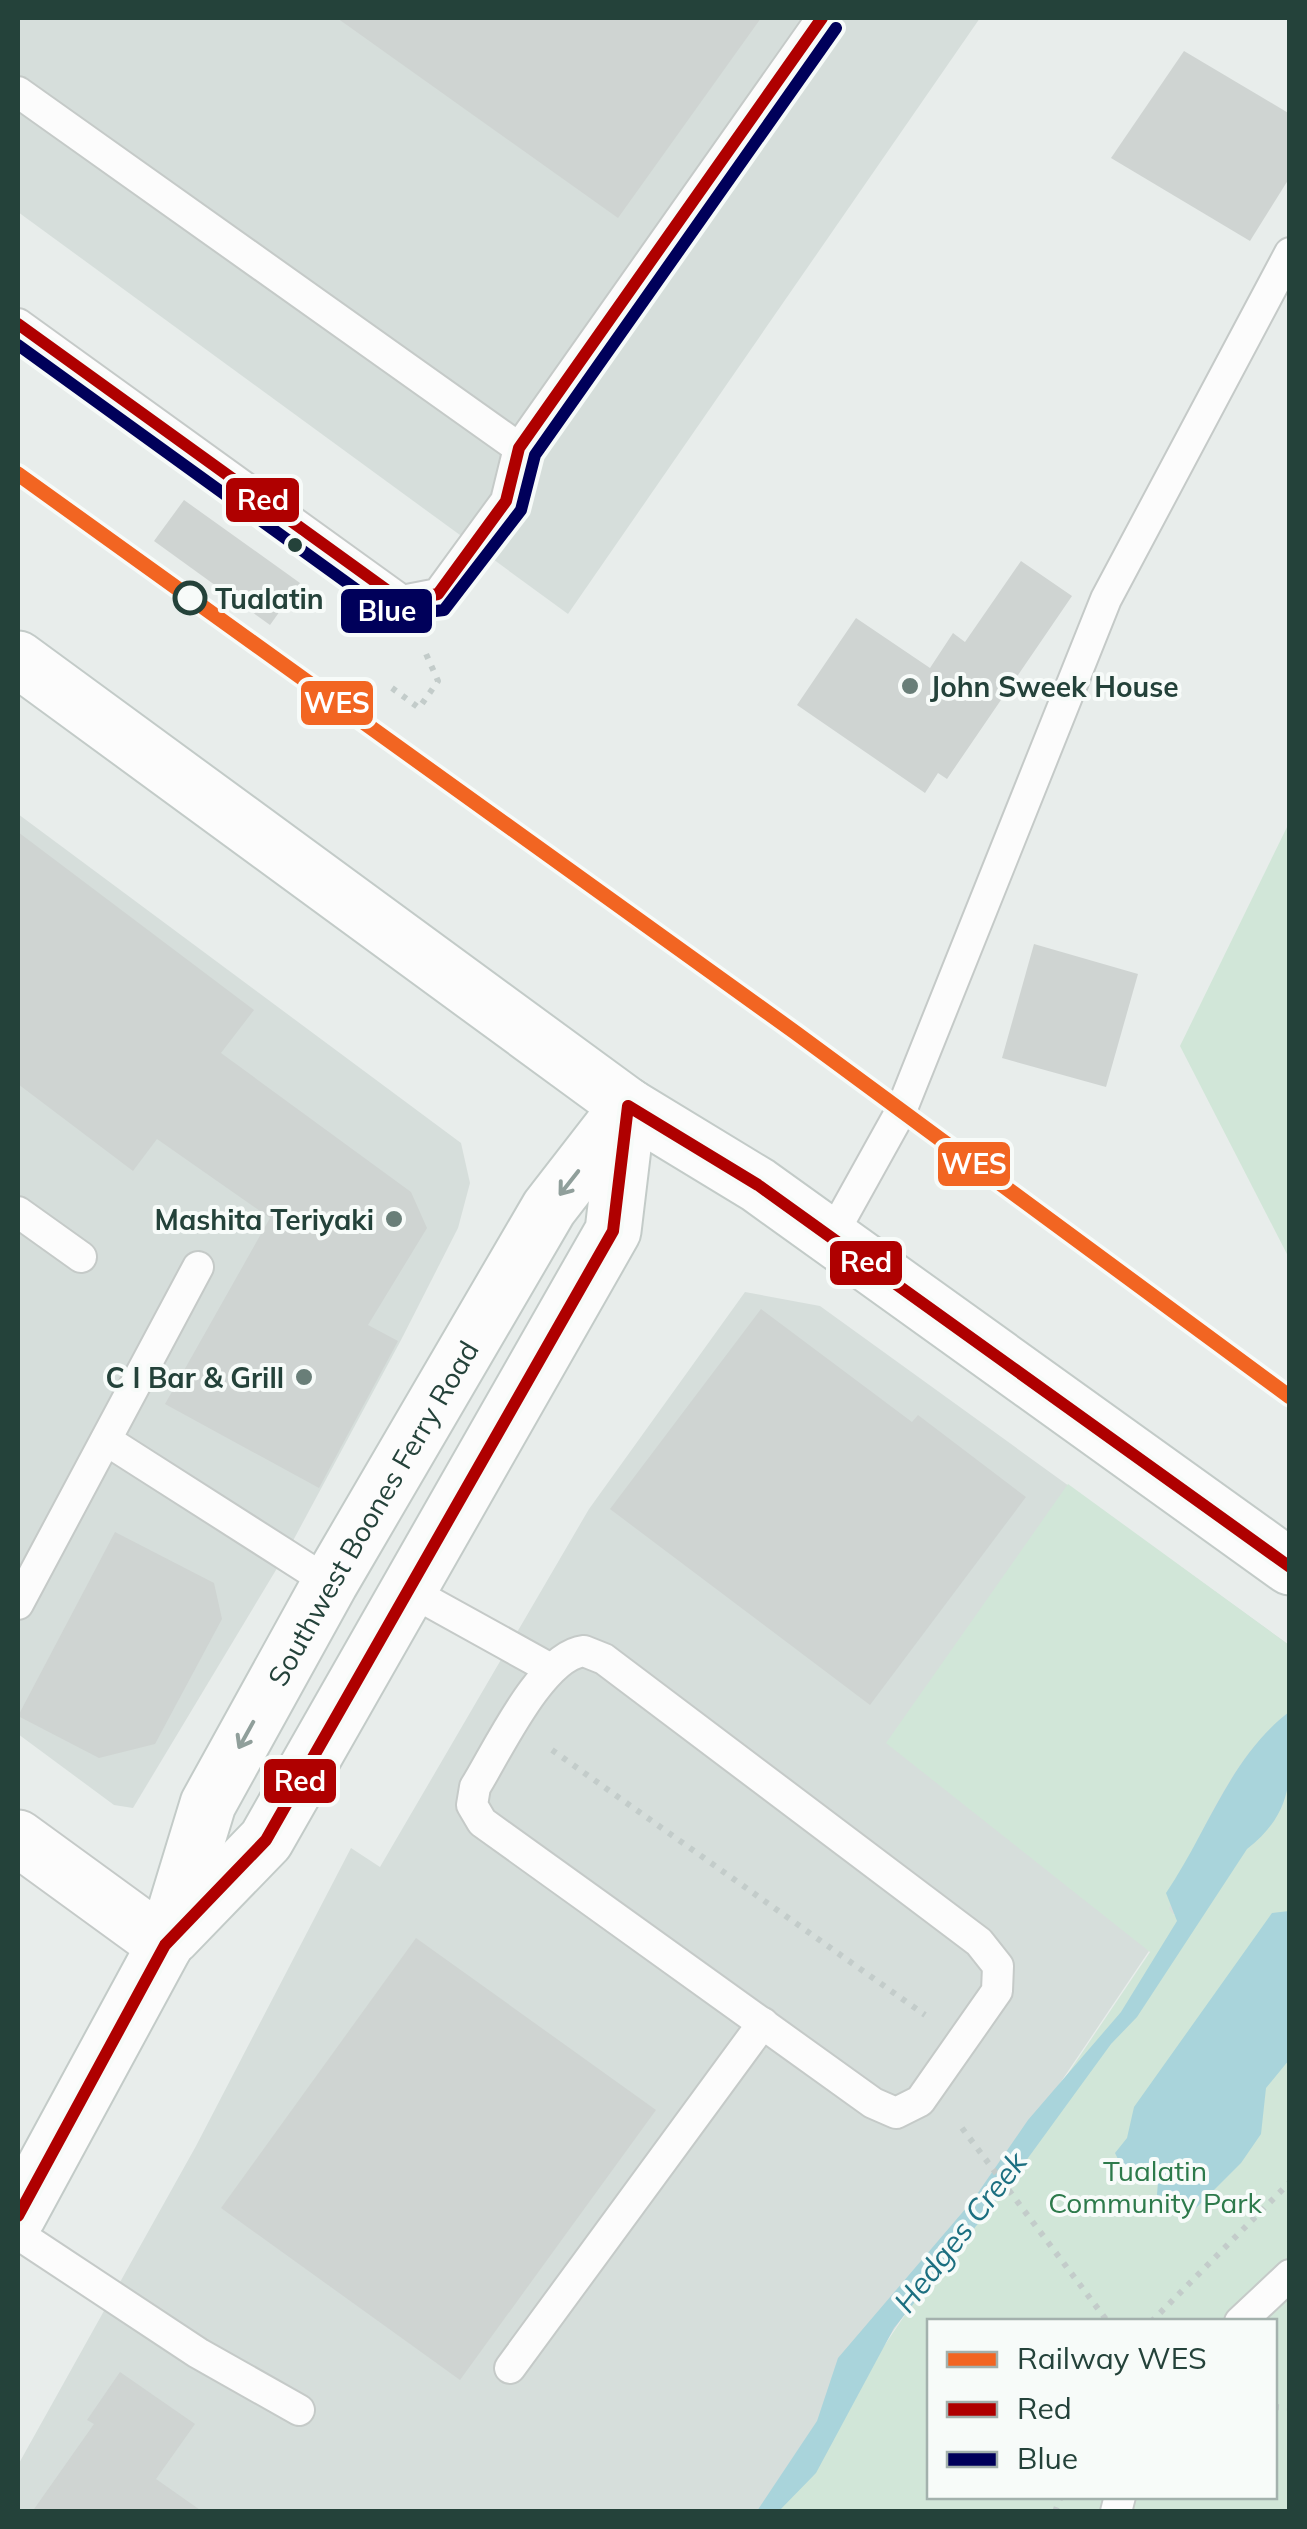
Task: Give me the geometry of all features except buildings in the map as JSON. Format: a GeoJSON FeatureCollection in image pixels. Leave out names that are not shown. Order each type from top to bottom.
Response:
{"type":"FeatureCollection","features":[{"type":"Feature","properties":{"kind":"main road"},"geometry":{"type":"LineString","coordinates":[[18,659],[628,1106],[758,1185],[1290,1567]]}},
{"type":"Feature","properties":{"kind":"main road","name":"Southwest Boones Ferry Road"},"geometry":{"type":"LineString","coordinates":[[18,2216],[165,1945],[208,1804],[330,1582],[549,1208],[628,1106]]}},
{"type":"Feature","properties":{"kind":"main road","name":"Southwest Boones Ferry Road"},"geometry":{"type":"LineString","coordinates":[[165,1945],[266,1840],[614,1231],[628,1106]]}},
{"type":"Feature","properties":{"kind":"main road"},"geometry":{"type":"LineString","coordinates":[[18,1838],[165,1945]]}},
{"type":"Feature","properties":{"kind":"lane"},"geometry":{"type":"LineString","coordinates":[[18,324],[402,601],[438,594],[506,502],[519,448],[822,18]]}},
{"type":"Feature","properties":{"kind":"lane"},"geometry":{"type":"LineString","coordinates":[[18,92],[519,448]]}},
{"type":"Feature","properties":{"kind":"lane"},"geometry":{"type":"LineString","coordinates":[[831,1236],[901,1112],[1106,598],[1290,254]]}},
{"type":"Feature","properties":{"kind":"lane"},"geometry":{"type":"LineString","coordinates":[[18,1212],[81,1257]]}},
{"type":"Feature","properties":{"kind":"lane"},"geometry":{"type":"LineString","coordinates":[[18,1604],[198,1267]]}},
{"type":"Feature","properties":{"kind":"lane"},"geometry":{"type":"LineString","coordinates":[[106,1440],[330,1582]]}},
{"type":"Feature","properties":{"kind":"lane"},"geometry":{"type":"LineString","coordinates":[[410,1591],[550,1668]]}},
{"type":"Feature","properties":{"kind":"lane"},"geometry":{"type":"LineString","coordinates":[[584,1651],[604,1659],[980,1942],[998,1966],[997,1990],[920,2101],[896,2114],[873,2103],[482,1822],[472,1806],[475,1787],[550,1668],[570,1653],[584,1651]]}},
{"type":"Feature","properties":{"kind":"lane"},"geometry":{"type":"LineString","coordinates":[[510,2368],[763,2023]]}},
{"type":"Feature","properties":{"kind":"lane"},"geometry":{"type":"LineString","coordinates":[[18,2234],[198,2352],[300,2410]]}},
{"type":"Feature","properties":{"kind":"lane"},"geometry":{"type":"LineString","coordinates":[[1243,2319],[1290,2274]]}},
{"type":"Feature","properties":{"kind":"path"},"geometry":{"type":"LineString","coordinates":[[392,688],[419,708],[438,681],[402,601]]}},
{"type":"Feature","properties":{"kind":"path"},"geometry":{"type":"LineString","coordinates":[[552,1750],[962,2043]]}},
{"type":"Feature","properties":{"kind":"path"},"geometry":{"type":"LineString","coordinates":[[971,2114],[962,2129],[1106,2319]]}},
{"type":"Feature","properties":{"kind":"path"},"geometry":{"type":"LineString","coordinates":[[1154,2319],[1290,2182]]}},
{"type":"Feature","properties":{"kind":"shaded area"},"geometry":{"type":"Polygon","coordinates":[[[18,18],[980,18],[568,614],[18,212],[18,18]]]}},
{"type":"Feature","properties":{"kind":"shaded area"},"geometry":{"type":"Polygon","coordinates":[[[18,814],[461,1143],[470,1183],[458,1228],[288,1550],[133,1808],[114,1805],[18,1734],[18,814]]]}},
{"type":"Feature","properties":{"kind":"shaded area"},"geometry":{"type":"Polygon","coordinates":[[[745,1292],[820,1306],[1289,1645],[1289,1743],[772,2511],[18,2512],[18,2465],[196,2146],[351,1848],[380,1867],[589,1509],[745,1292]]]}},
{"type":"Feature","properties":{"kind":"green space"},"geometry":{"type":"Polygon","coordinates":[[[1290,824],[1289,1258],[1180,1046],[1290,824]]]}},
{"type":"Feature","properties":{"kind":"green space","name":"Tualatin Community Park"},"geometry":{"type":"Polygon","coordinates":[[[1068,1484],[1289,1645],[1289,1712],[1250,1752],[1217,1802],[1169,1909],[1174,1915],[1289,1743],[1289,2511],[772,2512],[1150,1952],[886,1743],[1068,1484]]]}},
{"type":"Feature","properties":{"kind":"water","name":"Hedges Creek"},"geometry":{"type":"Polygon","coordinates":[[[1289,1712],[1288,1788],[1275,1819],[1247,1849],[1137,2017],[1111,2044],[1001,2195],[894,2328],[816,2473],[779,2511],[757,2511],[817,2421],[838,2358],[973,2200],[1028,2120],[1121,2012],[1177,1921],[1166,1893],[1235,1773],[1268,1730],[1289,1712]]]}},
{"type":"Feature","properties":{"kind":"water"},"geometry":{"type":"Polygon","coordinates":[[[1289,1911],[1289,2060],[1266,2088],[1261,2134],[1241,2163],[1187,2217],[1156,2207],[1158,2182],[1121,2165],[1115,2153],[1127,2138],[1134,2107],[1272,1913],[1289,1911]]]}},
{"type":"Feature","properties":{"kind":"railway"},"geometry":{"type":"LineString","coordinates":[[18,480],[796,1033]]}},
{"type":"Feature","properties":{"kind":"rail line","name":"WES"},"geometry":{"type":"LineString","coordinates":[[18,474],[796,1033],[1290,1397]]}},
{"type":"Feature","properties":{"kind":"transit line","name":"Red"},"geometry":{"type":"LineString","coordinates":[[18,324],[402,601],[438,594],[506,501],[519,448],[822,18]]}},
{"type":"Feature","properties":{"kind":"transit line","name":"Blue"},"geometry":{"type":"LineString","coordinates":[[18,345],[393,616],[444,610],[521,510],[535,455],[836,28]]}},
{"type":"Feature","properties":{"kind":"transit line","name":"Red"},"geometry":{"type":"LineString","coordinates":[[18,2216],[165,1945],[266,1840],[613,1231],[628,1106],[758,1185],[1290,1567]]}},
{"type":"Feature","properties":{"kind":"place","name":"Tualatin"},"geometry":{"type":"Point","coordinates":[190,598]}},
{"type":"Feature","properties":{"kind":"place","name":"John Sweek House"},"geometry":{"type":"Point","coordinates":[910,686]}},
{"type":"Feature","properties":{"kind":"place","name":"Mashita Teriyaki"},"geometry":{"type":"Point","coordinates":[394,1219]}},
{"type":"Feature","properties":{"kind":"place","name":"C I Bar & Grill"},"geometry":{"type":"Point","coordinates":[304,1377]}}]}
